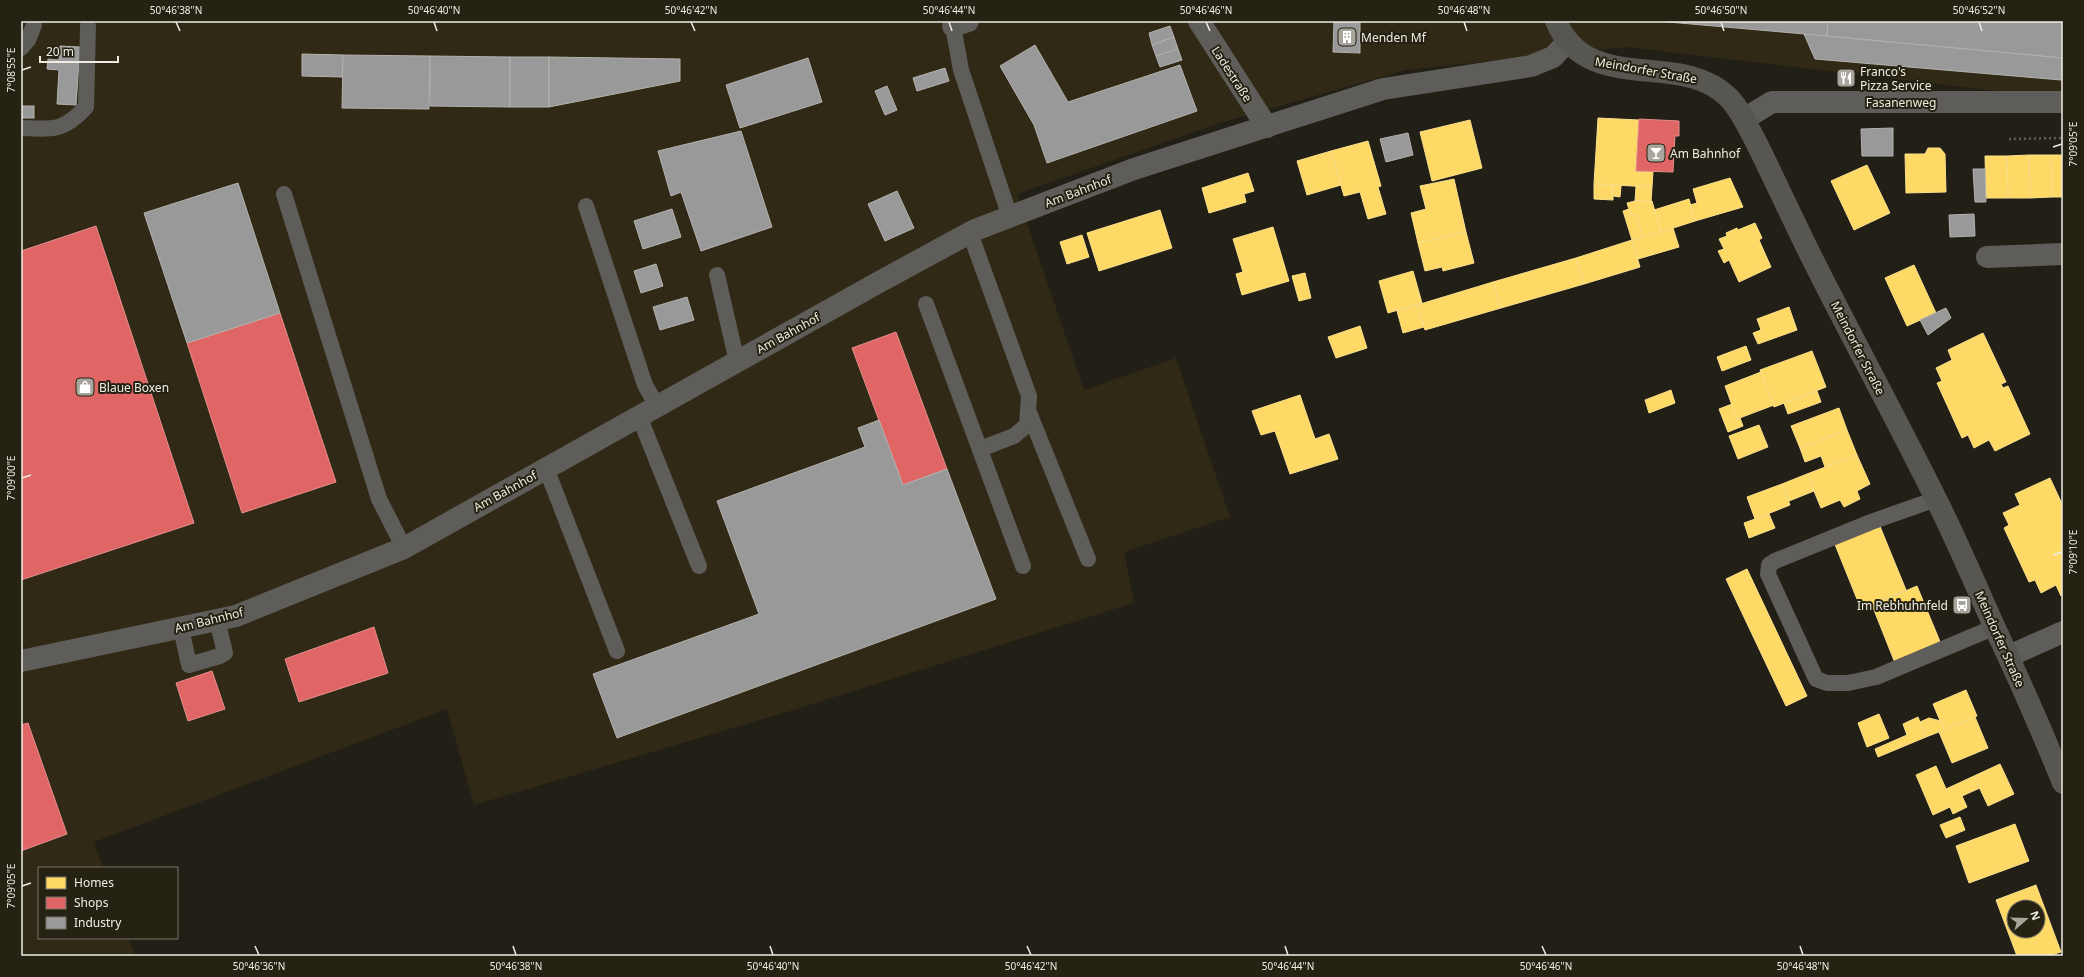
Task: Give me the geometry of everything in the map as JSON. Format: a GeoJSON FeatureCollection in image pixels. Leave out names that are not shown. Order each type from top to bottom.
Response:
{"type":"FeatureCollection","features":[{"type":"Feature","properties":{"kind":"main road","name":"Meindorfer Straße"},"geometry":{"type":"LineString","coordinates":[[1556,21],[1568,41],[1578,52],[1591,61],[1630,69],[1697,78],[1715,87],[1729,97],[1744,119],[1812,258],[1936,499],[2008,656],[2063,783]]}},
{"type":"Feature","properties":{"kind":"street","name":"Ladestraße"},"geometry":{"type":"LineString","coordinates":[[1199,21],[1267,127]]}},
{"type":"Feature","properties":{"kind":"street","name":"Am Bahnhof"},"geometry":{"type":"LineString","coordinates":[[21,661],[236,616],[404,548],[970,233],[1134,169],[1383,89],[1531,66],[1553,57],[1568,41]]}},
{"type":"Feature","properties":{"kind":"street","name":"Fasanenweg"},"geometry":{"type":"LineString","coordinates":[[1744,119],[1772,102],[2063,102]]}},
{"type":"Feature","properties":{"kind":"street"},"geometry":{"type":"LineString","coordinates":[[1987,257],[2063,254]]}},
{"type":"Feature","properties":{"kind":"street"},"geometry":{"type":"LineString","coordinates":[[2008,656],[2063,632]]}},
{"type":"Feature","properties":{"kind":"lane"},"geometry":{"type":"LineString","coordinates":[[961,24],[961,70],[1010,217]]}},
{"type":"Feature","properties":{"kind":"lane"},"geometry":{"type":"LineString","coordinates":[[21,48],[28,40],[34,25]]}},
{"type":"Feature","properties":{"kind":"lane"},"geometry":{"type":"LineString","coordinates":[[21,128],[56,129],[75,119],[86,107],[88,26]]}},
{"type":"Feature","properties":{"kind":"lane"},"geometry":{"type":"LineString","coordinates":[[284,194],[379,499],[404,548]]}},
{"type":"Feature","properties":{"kind":"lane"},"geometry":{"type":"LineString","coordinates":[[586,206],[645,385],[648,411],[699,566]]}},
{"type":"Feature","properties":{"kind":"lane"},"geometry":{"type":"LineString","coordinates":[[970,233],[1029,396],[1027,425],[1014,436],[980,449]]}},
{"type":"Feature","properties":{"kind":"lane"},"geometry":{"type":"LineString","coordinates":[[717,275],[737,362]]}},
{"type":"Feature","properties":{"kind":"lane"},"geometry":{"type":"LineString","coordinates":[[926,304],[1023,566]]}},
{"type":"Feature","properties":{"kind":"lane"},"geometry":{"type":"LineString","coordinates":[[1028,410],[1088,559]]}},
{"type":"Feature","properties":{"kind":"lane"},"geometry":{"type":"LineString","coordinates":[[546,468],[617,651]]}},
{"type":"Feature","properties":{"kind":"lane"},"geometry":{"type":"LineString","coordinates":[[1936,499],[1870,522],[1775,561],[1769,565],[1768,574],[1816,679],[1827,683],[1848,683],[1876,677],[1995,627]]}},
{"type":"Feature","properties":{"kind":"lane"},"geometry":{"type":"LineString","coordinates":[[181,628],[189,665],[220,656],[225,653],[217,620]]}},
{"type":"Feature","properties":{"kind":"path"},"geometry":{"type":"LineString","coordinates":[[2009,139],[2063,138]]}},
{"type":"Feature","properties":{"kind":"shaded area"},"geometry":{"type":"Polygon","coordinates":[[[21,21],[2063,21],[2063,94],[2029,95],[1627,47],[1406,70],[1217,124],[1017,194],[1084,390],[1176,358],[1230,517],[1124,552],[1134,603],[790,711],[474,805],[447,709],[94,842],[103,867],[38,867],[38,939],[128,939],[135,956],[21,956],[21,21]]]}},
{"type":"Feature","properties":{"kind":"building: Homes"},"geometry":{"type":"Polygon","coordinates":[[[1598,118],[1639,120],[1636,171],[1653,171],[1652,187],[1594,184],[1598,118]]]}},
{"type":"Feature","properties":{"kind":"building: Homes"},"geometry":{"type":"Polygon","coordinates":[[[1470,120],[1482,168],[1432,181],[1420,132],[1470,120]]]}},
{"type":"Feature","properties":{"kind":"building: Homes"},"geometry":{"type":"Polygon","coordinates":[[[1368,141],[1381,186],[1378,187],[1386,214],[1368,219],[1360,192],[1344,196],[1331,151],[1368,141]]]}},
{"type":"Feature","properties":{"kind":"building: Homes"},"geometry":{"type":"Polygon","coordinates":[[[1928,148],[1940,148],[1945,154],[1946,192],[1906,193],[1905,154],[1925,154],[1928,148]]]}},
{"type":"Feature","properties":{"kind":"building: Homes"},"geometry":{"type":"Polygon","coordinates":[[[1331,151],[1341,185],[1307,195],[1297,161],[1331,151]]]}},
{"type":"Feature","properties":{"kind":"building: Homes"},"geometry":{"type":"Polygon","coordinates":[[[2029,155],[2030,198],[2008,198],[2007,156],[2029,155]]]}},
{"type":"Feature","properties":{"kind":"building: Homes"},"geometry":{"type":"Polygon","coordinates":[[[2029,155],[2051,155],[2052,197],[2030,198],[2029,155]]]}},
{"type":"Feature","properties":{"kind":"building: Homes"},"geometry":{"type":"Polygon","coordinates":[[[2051,155],[2063,155],[2063,197],[2052,197],[2051,155]]]}},
{"type":"Feature","properties":{"kind":"building: Homes"},"geometry":{"type":"Polygon","coordinates":[[[1985,156],[2007,156],[2008,198],[1986,198],[1985,156]]]}},
{"type":"Feature","properties":{"kind":"building: Homes"},"geometry":{"type":"Polygon","coordinates":[[[1867,165],[1890,213],[1854,230],[1831,181],[1867,165]]]}},
{"type":"Feature","properties":{"kind":"building: Homes"},"geometry":{"type":"Polygon","coordinates":[[[1248,173],[1254,191],[1244,194],[1246,202],[1209,213],[1202,188],[1248,173]]]}},
{"type":"Feature","properties":{"kind":"building: Homes"},"geometry":{"type":"Polygon","coordinates":[[[1730,178],[1743,207],[1695,221],[1690,205],[1697,203],[1693,189],[1730,178]]]}},
{"type":"Feature","properties":{"kind":"building: Homes"},"geometry":{"type":"Polygon","coordinates":[[[1454,179],[1466,232],[1418,243],[1411,213],[1426,209],[1420,186],[1454,179]]]}},
{"type":"Feature","properties":{"kind":"building: Homes"},"geometry":{"type":"Polygon","coordinates":[[[1594,184],[1613,185],[1613,200],[1594,199],[1594,184]]]}},
{"type":"Feature","properties":{"kind":"building: Homes"},"geometry":{"type":"Polygon","coordinates":[[[1613,185],[1621,186],[1620,197],[1613,196],[1613,185]]]}},
{"type":"Feature","properties":{"kind":"building: Homes"},"geometry":{"type":"Polygon","coordinates":[[[1636,186],[1652,187],[1651,202],[1635,201],[1636,186]]]}},
{"type":"Feature","properties":{"kind":"building: Homes"},"geometry":{"type":"Polygon","coordinates":[[[1689,199],[1695,221],[1661,232],[1654,210],[1689,199]]]}},
{"type":"Feature","properties":{"kind":"building: Homes"},"geometry":{"type":"Polygon","coordinates":[[[1635,201],[1652,201],[1661,232],[1643,237],[1636,215],[1631,216],[1627,203],[1635,201]]]}},
{"type":"Feature","properties":{"kind":"building: Homes"},"geometry":{"type":"Polygon","coordinates":[[[1629,209],[1631,216],[1636,215],[1643,237],[1632,240],[1623,211],[1629,209]]]}},
{"type":"Feature","properties":{"kind":"building: Homes"},"geometry":{"type":"Polygon","coordinates":[[[1160,210],[1172,248],[1099,271],[1087,233],[1160,210]]]}},
{"type":"Feature","properties":{"kind":"building: Homes"},"geometry":{"type":"Polygon","coordinates":[[[1755,223],[1762,238],[1759,240],[1771,267],[1739,282],[1729,260],[1724,263],[1718,251],[1724,249],[1719,239],[1727,236],[1726,233],[1737,228],[1738,230],[1755,223]]]}},
{"type":"Feature","properties":{"kind":"building: Homes"},"geometry":{"type":"Polygon","coordinates":[[[1273,227],[1289,281],[1242,295],[1236,274],[1243,272],[1233,239],[1273,227]]]}},
{"type":"Feature","properties":{"kind":"building: Homes"},"geometry":{"type":"Polygon","coordinates":[[[1673,228],[1679,247],[1638,259],[1632,240],[1673,228]]]}},
{"type":"Feature","properties":{"kind":"building: Homes"},"geometry":{"type":"Polygon","coordinates":[[[1466,232],[1474,263],[1443,271],[1442,267],[1425,271],[1418,243],[1466,232]]]}},
{"type":"Feature","properties":{"kind":"building: Homes"},"geometry":{"type":"Polygon","coordinates":[[[1082,235],[1089,257],[1067,264],[1060,242],[1082,235]]]}},
{"type":"Feature","properties":{"kind":"building: Homes"},"geometry":{"type":"Polygon","coordinates":[[[1632,240],[1640,267],[1584,284],[1576,258],[1632,240]]]}},
{"type":"Feature","properties":{"kind":"building: Homes"},"geometry":{"type":"Polygon","coordinates":[[[1576,258],[1584,284],[1501,308],[1493,282],[1576,258]]]}},
{"type":"Feature","properties":{"kind":"building: Homes"},"geometry":{"type":"Polygon","coordinates":[[[1914,265],[1936,313],[1907,326],[1885,278],[1914,265]]]}},
{"type":"Feature","properties":{"kind":"building: Homes"},"geometry":{"type":"Polygon","coordinates":[[[1413,271],[1422,303],[1388,313],[1379,281],[1413,271]]]}},
{"type":"Feature","properties":{"kind":"building: Homes"},"geometry":{"type":"Polygon","coordinates":[[[1305,273],[1311,298],[1299,301],[1292,276],[1305,273]]]}},
{"type":"Feature","properties":{"kind":"building: Homes"},"geometry":{"type":"Polygon","coordinates":[[[1493,282],[1501,308],[1425,330],[1417,305],[1493,282]]]}},
{"type":"Feature","properties":{"kind":"building: Homes"},"geometry":{"type":"Polygon","coordinates":[[[1417,305],[1424,327],[1403,333],[1397,311],[1417,305]]]}},
{"type":"Feature","properties":{"kind":"building: Homes"},"geometry":{"type":"Polygon","coordinates":[[[1789,307],[1797,330],[1758,344],[1753,333],[1761,330],[1757,319],[1789,307]]]}},
{"type":"Feature","properties":{"kind":"building: Homes"},"geometry":{"type":"Polygon","coordinates":[[[1360,326],[1367,348],[1336,358],[1328,337],[1360,326]]]}},
{"type":"Feature","properties":{"kind":"building: Homes"},"geometry":{"type":"Polygon","coordinates":[[[1983,333],[2006,382],[2001,384],[2003,388],[2008,386],[2030,434],[1995,451],[1989,440],[1974,448],[1968,435],[1962,438],[1937,383],[1942,381],[1936,368],[1952,360],[1948,350],[1983,333]]]}},
{"type":"Feature","properties":{"kind":"building: Homes"},"geometry":{"type":"Polygon","coordinates":[[[1746,346],[1751,360],[1722,371],[1717,357],[1746,346]]]}},
{"type":"Feature","properties":{"kind":"building: Homes"},"geometry":{"type":"Polygon","coordinates":[[[1812,351],[1826,387],[1774,407],[1760,370],[1812,351]]]}},
{"type":"Feature","properties":{"kind":"building: Homes"},"geometry":{"type":"Polygon","coordinates":[[[1761,372],[1774,405],[1737,419],[1725,386],[1761,372]]]}},
{"type":"Feature","properties":{"kind":"building: Homes"},"geometry":{"type":"Polygon","coordinates":[[[1671,390],[1675,403],[1649,413],[1645,400],[1671,390]]]}},
{"type":"Feature","properties":{"kind":"building: Homes"},"geometry":{"type":"Polygon","coordinates":[[[1817,391],[1821,402],[1788,414],[1784,403],[1817,391]]]}},
{"type":"Feature","properties":{"kind":"building: Homes"},"geometry":{"type":"Polygon","coordinates":[[[1300,395],[1315,439],[1329,434],[1338,459],[1290,474],[1275,431],[1261,435],[1252,411],[1300,395]]]}},
{"type":"Feature","properties":{"kind":"building: Homes"},"geometry":{"type":"Polygon","coordinates":[[[1732,404],[1737,419],[1740,418],[1743,426],[1728,432],[1719,409],[1732,404]]]}},
{"type":"Feature","properties":{"kind":"building: Homes"},"geometry":{"type":"Polygon","coordinates":[[[1839,408],[1847,430],[1800,448],[1791,426],[1839,408]]]}},
{"type":"Feature","properties":{"kind":"building: Homes"},"geometry":{"type":"Polygon","coordinates":[[[1759,425],[1768,447],[1738,459],[1729,436],[1759,425]]]}},
{"type":"Feature","properties":{"kind":"building: Homes"},"geometry":{"type":"Polygon","coordinates":[[[1847,430],[1857,455],[1825,467],[1821,456],[1805,462],[1800,448],[1847,430]]]}},
{"type":"Feature","properties":{"kind":"building: Homes"},"geometry":{"type":"Polygon","coordinates":[[[1857,455],[1870,484],[1857,491],[1860,499],[1844,507],[1840,500],[1821,508],[1807,474],[1857,455]]]}},
{"type":"Feature","properties":{"kind":"building: Homes"},"geometry":{"type":"Polygon","coordinates":[[[1807,474],[1814,491],[1789,501],[1782,484],[1807,474]]]}},
{"type":"Feature","properties":{"kind":"building: Homes"},"geometry":{"type":"Polygon","coordinates":[[[2050,478],[2063,506],[2063,595],[2061,596],[2056,585],[2041,593],[2035,580],[2029,582],[2004,528],[2009,525],[2003,513],[2020,505],[2015,494],[2050,478]]]}},
{"type":"Feature","properties":{"kind":"building: Homes"},"geometry":{"type":"Polygon","coordinates":[[[1782,484],[1790,505],[1755,519],[1747,497],[1782,484]]]}},
{"type":"Feature","properties":{"kind":"building: Homes"},"geometry":{"type":"Polygon","coordinates":[[[1769,514],[1775,528],[1749,538],[1744,523],[1769,514]]]}},
{"type":"Feature","properties":{"kind":"building: Homes"},"geometry":{"type":"Polygon","coordinates":[[[1879,524],[1906,590],[1861,609],[1834,542],[1879,524]]]}},
{"type":"Feature","properties":{"kind":"building: Homes"},"geometry":{"type":"Polygon","coordinates":[[[1747,569],[1807,696],[1786,706],[1726,579],[1747,569]]]}},
{"type":"Feature","properties":{"kind":"building: Homes"},"geometry":{"type":"Polygon","coordinates":[[[1917,586],[1941,644],[1895,663],[1872,605],[1917,586]]]}},
{"type":"Feature","properties":{"kind":"building: Homes"},"geometry":{"type":"Polygon","coordinates":[[[1966,690],[1977,716],[1944,730],[1933,704],[1966,690]]]}},
{"type":"Feature","properties":{"kind":"building: Homes"},"geometry":{"type":"Polygon","coordinates":[[[1879,714],[1889,738],[1867,747],[1858,723],[1879,714]]]}},
{"type":"Feature","properties":{"kind":"building: Homes"},"geometry":{"type":"Polygon","coordinates":[[[1918,717],[1926,737],[1878,757],[1875,749],[1907,735],[1903,724],[1918,717]]]}},
{"type":"Feature","properties":{"kind":"building: Homes"},"geometry":{"type":"Polygon","coordinates":[[[1975,717],[1988,748],[1952,763],[1939,732],[1975,717]]]}},
{"type":"Feature","properties":{"kind":"building: Homes"},"geometry":{"type":"Polygon","coordinates":[[[1929,718],[1941,721],[1944,730],[1926,737],[1920,722],[1929,718]]]}},
{"type":"Feature","properties":{"kind":"building: Homes"},"geometry":{"type":"Polygon","coordinates":[[[2000,764],[2014,794],[1988,806],[1974,776],[2000,764]]]}},
{"type":"Feature","properties":{"kind":"building: Homes"},"geometry":{"type":"Polygon","coordinates":[[[1936,766],[1946,789],[1974,776],[1980,788],[1962,796],[1967,807],[1953,814],[1950,807],[1933,815],[1916,775],[1936,766]]]}},
{"type":"Feature","properties":{"kind":"building: Homes"},"geometry":{"type":"Polygon","coordinates":[[[1960,817],[1965,830],[1946,838],[1940,825],[1960,817]]]}},
{"type":"Feature","properties":{"kind":"building: Homes"},"geometry":{"type":"Polygon","coordinates":[[[2015,824],[2029,861],[1969,883],[1956,846],[2015,824]]]}},
{"type":"Feature","properties":{"kind":"building: Homes"},"geometry":{"type":"Polygon","coordinates":[[[2036,885],[2041,899],[2006,899],[2006,927],[1996,900],[2036,885]]]}},
{"type":"Feature","properties":{"kind":"building: Homes"},"geometry":{"type":"Polygon","coordinates":[[[2046,912],[2061,952],[2048,956],[2017,956],[2011,939],[2046,939],[2046,912]]]}},
{"type":"Feature","properties":{"kind":"building: Shops","name":"Am Bahnhof"},"geometry":{"type":"Polygon","coordinates":[[[1639,119],[1679,121],[1679,136],[1675,136],[1673,172],[1636,171],[1639,119]]]}},
{"type":"Feature","properties":{"kind":"building: Shops","name":"Blaue Boxen"},"geometry":{"type":"Polygon","coordinates":[[[96,226],[194,523],[21,580],[21,251],[96,226]]]}},
{"type":"Feature","properties":{"kind":"building: Shops"},"geometry":{"type":"Polygon","coordinates":[[[280,313],[336,482],[242,513],[187,343],[280,313]]]}},
{"type":"Feature","properties":{"kind":"building: Shops"},"geometry":{"type":"Polygon","coordinates":[[[896,332],[947,469],[903,485],[852,348],[896,332]]]}},
{"type":"Feature","properties":{"kind":"building: Shops"},"geometry":{"type":"Polygon","coordinates":[[[374,627],[388,673],[299,702],[285,659],[374,627]]]}},
{"type":"Feature","properties":{"kind":"building: Shops"},"geometry":{"type":"Polygon","coordinates":[[[212,671],[225,709],[188,721],[176,683],[212,671]]]}},
{"type":"Feature","properties":{"kind":"building: Shops"},"geometry":{"type":"Polygon","coordinates":[[[28,723],[67,834],[21,851],[21,725],[28,723]]]}},
{"type":"Feature","properties":{"kind":"building: Industry","name":"Menden Mf"},"geometry":{"type":"Polygon","coordinates":[[[1334,21],[1360,21],[1360,53],[1333,52],[1334,21]]]}},
{"type":"Feature","properties":{"kind":"building: Industry"},"geometry":{"type":"Polygon","coordinates":[[[1657,21],[1828,21],[1827,36],[1657,21]]]}},
{"type":"Feature","properties":{"kind":"building: Industry"},"geometry":{"type":"Polygon","coordinates":[[[1828,21],[2063,21],[2063,58],[1827,36],[1828,21]]]}},
{"type":"Feature","properties":{"kind":"building: Industry"},"geometry":{"type":"Polygon","coordinates":[[[1170,26],[1174,37],[1152,45],[1149,33],[1170,26]]]}},
{"type":"Feature","properties":{"kind":"building: Industry"},"geometry":{"type":"Polygon","coordinates":[[[1804,34],[2062,58],[2061,80],[1815,59],[1804,34]]]}},
{"type":"Feature","properties":{"kind":"building: Industry"},"geometry":{"type":"Polygon","coordinates":[[[1174,37],[1178,49],[1156,56],[1152,45],[1174,37]]]}},
{"type":"Feature","properties":{"kind":"building: Industry"},"geometry":{"type":"Polygon","coordinates":[[[1035,45],[1068,102],[1180,65],[1197,111],[1047,163],[1034,125],[1000,66],[1035,45]]]}},
{"type":"Feature","properties":{"kind":"building: Industry"},"geometry":{"type":"Polygon","coordinates":[[[60,46],[80,47],[76,105],[57,104],[59,70],[47,69],[48,59],[59,60],[60,46]]]}},
{"type":"Feature","properties":{"kind":"building: Industry"},"geometry":{"type":"Polygon","coordinates":[[[1178,49],[1182,60],[1160,67],[1156,56],[1178,49]]]}},
{"type":"Feature","properties":{"kind":"building: Industry"},"geometry":{"type":"Polygon","coordinates":[[[302,54],[343,55],[342,77],[302,76],[302,54]]]}},
{"type":"Feature","properties":{"kind":"building: Industry"},"geometry":{"type":"Polygon","coordinates":[[[343,55],[430,56],[429,109],[342,108],[343,55]]]}},
{"type":"Feature","properties":{"kind":"building: Industry"},"geometry":{"type":"Polygon","coordinates":[[[430,56],[510,57],[510,107],[430,106],[430,56]]]}},
{"type":"Feature","properties":{"kind":"building: Industry"},"geometry":{"type":"Polygon","coordinates":[[[510,57],[549,57],[549,107],[510,107],[510,57]]]}},
{"type":"Feature","properties":{"kind":"building: Industry"},"geometry":{"type":"Polygon","coordinates":[[[549,57],[680,59],[680,81],[549,107],[549,57]]]}},
{"type":"Feature","properties":{"kind":"building: Industry"},"geometry":{"type":"Polygon","coordinates":[[[808,58],[822,102],[740,128],[726,85],[808,58]]]}},
{"type":"Feature","properties":{"kind":"building: Industry"},"geometry":{"type":"Polygon","coordinates":[[[945,68],[949,81],[917,91],[913,78],[945,68]]]}},
{"type":"Feature","properties":{"kind":"building: Industry"},"geometry":{"type":"Polygon","coordinates":[[[887,86],[897,110],[885,115],[875,91],[887,86]]]}},
{"type":"Feature","properties":{"kind":"building: Industry"},"geometry":{"type":"Polygon","coordinates":[[[21,106],[34,106],[34,118],[21,118],[21,106]]]}},
{"type":"Feature","properties":{"kind":"building: Industry"},"geometry":{"type":"Polygon","coordinates":[[[1893,128],[1893,156],[1862,156],[1861,129],[1893,128]]]}},
{"type":"Feature","properties":{"kind":"building: Industry"},"geometry":{"type":"Polygon","coordinates":[[[741,131],[772,227],[701,251],[681,192],[671,196],[658,151],[741,131]]]}},
{"type":"Feature","properties":{"kind":"building: Industry"},"geometry":{"type":"Polygon","coordinates":[[[1408,133],[1413,155],[1386,162],[1380,139],[1408,133]]]}},
{"type":"Feature","properties":{"kind":"building: Industry"},"geometry":{"type":"Polygon","coordinates":[[[1973,169],[1985,169],[1986,202],[1975,202],[1973,169]]]}},
{"type":"Feature","properties":{"kind":"building: Industry"},"geometry":{"type":"Polygon","coordinates":[[[238,183],[280,313],[187,343],[144,213],[238,183]]]}},
{"type":"Feature","properties":{"kind":"building: Industry"},"geometry":{"type":"Polygon","coordinates":[[[897,191],[914,228],[885,241],[868,204],[897,191]]]}},
{"type":"Feature","properties":{"kind":"building: Industry"},"geometry":{"type":"Polygon","coordinates":[[[672,209],[681,237],[643,249],[634,221],[672,209]]]}},
{"type":"Feature","properties":{"kind":"building: Industry"},"geometry":{"type":"Polygon","coordinates":[[[1974,214],[1975,236],[1950,237],[1949,215],[1974,214]]]}},
{"type":"Feature","properties":{"kind":"building: Industry"},"geometry":{"type":"Polygon","coordinates":[[[656,264],[663,286],[641,293],[634,271],[656,264]]]}},
{"type":"Feature","properties":{"kind":"building: Industry"},"geometry":{"type":"Polygon","coordinates":[[[687,297],[694,320],[660,330],[653,307],[687,297]]]}},
{"type":"Feature","properties":{"kind":"building: Industry"},"geometry":{"type":"Polygon","coordinates":[[[1946,308],[1951,318],[1928,335],[1920,320],[1946,308]]]}},
{"type":"Feature","properties":{"kind":"building: Industry"},"geometry":{"type":"Polygon","coordinates":[[[879,420],[903,485],[947,469],[996,599],[617,738],[593,674],[759,614],[717,501],[865,447],[858,428],[879,420]]]}},
{"type":"Feature","properties":{"kind":"place","name":"Menden Mf"},"geometry":{"type":"Point","coordinates":[1347,37]}},
{"type":"Feature","properties":{"kind":"place","name":"Franco's Pizza Service"},"geometry":{"type":"Point","coordinates":[1846,78]}},
{"type":"Feature","properties":{"kind":"place","name":"Am Bahnhof"},"geometry":{"type":"Point","coordinates":[1656,153]}},
{"type":"Feature","properties":{"kind":"place","name":"Blaue Boxen"},"geometry":{"type":"Point","coordinates":[85,387]}},
{"type":"Feature","properties":{"kind":"place","name":"Im Rebhuhnfeld"},"geometry":{"type":"Point","coordinates":[1962,605]}}]}
